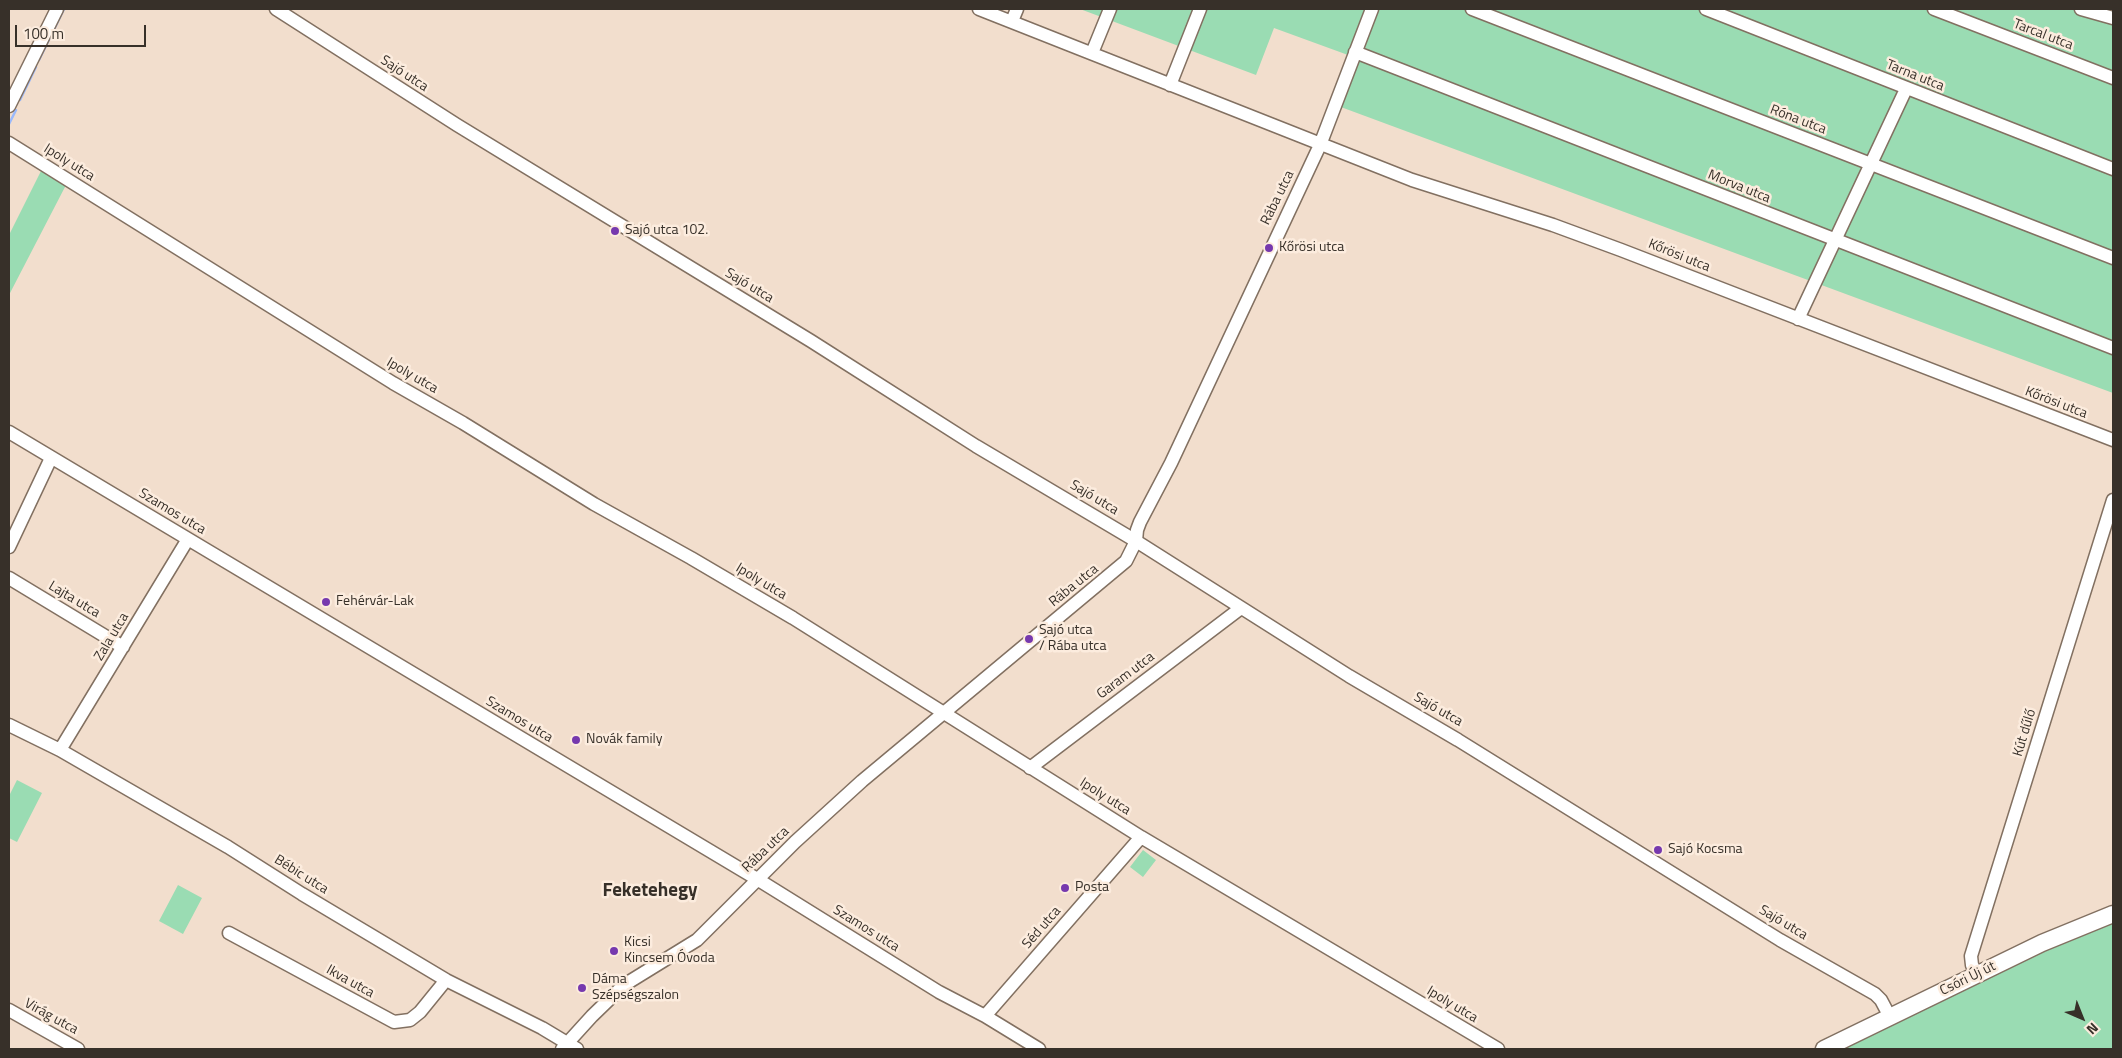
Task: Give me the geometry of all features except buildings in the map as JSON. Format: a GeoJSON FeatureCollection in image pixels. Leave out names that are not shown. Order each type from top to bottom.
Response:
{"type":"FeatureCollection","features":[{"type":"Feature","properties":{"kind":"main road","name":"Csóri Új út"},"geometry":{"type":"LineString","coordinates":[[1824,1049],[2042,943],[2113,914]]}},
{"type":"Feature","properties":{"kind":"street"},"geometry":{"type":"LineString","coordinates":[[9,106],[57,9]]}},
{"type":"Feature","properties":{"kind":"street","name":"Sajó utca"},"geometry":{"type":"LineString","coordinates":[[276,9],[540,177],[803,336],[976,446],[1136,541],[1349,676],[1458,740],[1780,940],[1875,994],[1882,1001],[1890,1017]]}},
{"type":"Feature","properties":{"kind":"street","name":"Kőrösi utca"},"geometry":{"type":"LineString","coordinates":[[979,9],[1412,180],[1553,225],[2113,440]]}},
{"type":"Feature","properties":{"kind":"street"},"geometry":{"type":"LineString","coordinates":[[1012,21],[1017,9]]}},
{"type":"Feature","properties":{"kind":"street"},"geometry":{"type":"LineString","coordinates":[[1092,53],[1110,9]]}},
{"type":"Feature","properties":{"kind":"street"},"geometry":{"type":"LineString","coordinates":[[1170,85],[1200,9]]}},
{"type":"Feature","properties":{"kind":"street","name":"Rába utca"},"geometry":{"type":"LineString","coordinates":[[569,1047],[618,991],[637,976],[697,940],[825,813],[1121,567],[1132,552],[1140,522],[1175,454],[1320,145],[1372,9]]}},
{"type":"Feature","properties":{"kind":"street","name":"Róna utca"},"geometry":{"type":"LineString","coordinates":[[1472,9],[2113,258]]}},
{"type":"Feature","properties":{"kind":"street","name":"Tarna utca"},"geometry":{"type":"LineString","coordinates":[[1706,9],[2113,169]]}},
{"type":"Feature","properties":{"kind":"street","name":"Tarcal utca"},"geometry":{"type":"LineString","coordinates":[[1934,9],[2113,78]]}},
{"type":"Feature","properties":{"kind":"street"},"geometry":{"type":"LineString","coordinates":[[2081,9],[2113,18]]}},
{"type":"Feature","properties":{"kind":"street","name":"Morva utca"},"geometry":{"type":"LineString","coordinates":[[1355,52],[2113,348]]}},
{"type":"Feature","properties":{"kind":"street"},"geometry":{"type":"LineString","coordinates":[[1798,319],[1906,89]]}},
{"type":"Feature","properties":{"kind":"street","name":"Ipoly utca"},"geometry":{"type":"LineString","coordinates":[[9,143],[393,384],[495,442],[594,504],[691,558],[800,623],[1142,838],[1498,1049]]}},
{"type":"Feature","properties":{"kind":"street","name":"Szamos utca"},"geometry":{"type":"LineString","coordinates":[[9,432],[757,879],[939,992],[985,1016],[1039,1049]]}},
{"type":"Feature","properties":{"kind":"street"},"geometry":{"type":"LineString","coordinates":[[9,547],[51,458]]}},
{"type":"Feature","properties":{"kind":"street","name":"Kút dűlő"},"geometry":{"type":"LineString","coordinates":[[1977,974],[1972,965],[1971,956],[2113,500]]}},
{"type":"Feature","properties":{"kind":"street","name":"Zala utca"},"geometry":{"type":"LineString","coordinates":[[60,750],[188,539]]}},
{"type":"Feature","properties":{"kind":"street","name":"Lajta utca"},"geometry":{"type":"LineString","coordinates":[[9,578],[123,647]]}},
{"type":"Feature","properties":{"kind":"street","name":"Garam utca"},"geometry":{"type":"LineString","coordinates":[[1030,768],[1241,608]]}},
{"type":"Feature","properties":{"kind":"street","name":"Bébic utca"},"geometry":{"type":"LineString","coordinates":[[9,725],[60,750],[228,847],[302,894],[446,980],[542,1028],[569,1047]]}},
{"type":"Feature","properties":{"kind":"street","name":"Séd utca"},"geometry":{"type":"LineString","coordinates":[[985,1016],[1142,838]]}},
{"type":"Feature","properties":{"kind":"street","name":"Ikva utca"},"geometry":{"type":"LineString","coordinates":[[229,933],[394,1022],[410,1020],[420,1012],[446,980]]}},
{"type":"Feature","properties":{"kind":"street","name":"Virág utca"},"geometry":{"type":"LineString","coordinates":[[9,1010],[78,1049]]}},
{"type":"Feature","properties":{"kind":"green space"},"geometry":{"type":"Polygon","coordinates":[[[1080,9],[2113,9],[2113,393],[1330,103],[1348,55],[1274,28],[1256,75],[1080,9]]]}},
{"type":"Feature","properties":{"kind":"green space"},"geometry":{"type":"Polygon","coordinates":[[[41,171],[66,185],[9,295],[9,235],[41,171]]]}},
{"type":"Feature","properties":{"kind":"green space"},"geometry":{"type":"Polygon","coordinates":[[[17,780],[42,793],[17,842],[9,838],[9,796],[17,780]]]}},
{"type":"Feature","properties":{"kind":"green space"},"geometry":{"type":"Polygon","coordinates":[[[1143,850],[1156,860],[1143,877],[1130,867],[1143,850]]]}},
{"type":"Feature","properties":{"kind":"green space"},"geometry":{"type":"Polygon","coordinates":[[[178,885],[202,898],[183,934],[159,921],[178,885]]]}},
{"type":"Feature","properties":{"kind":"green space"},"geometry":{"type":"Polygon","coordinates":[[[2113,914],[2113,1049],[1824,1049],[2113,914]]]}},
{"type":"Feature","properties":{"kind":"waterway"},"geometry":{"type":"LineString","coordinates":[[39,60],[64,9]]}},
{"type":"Feature","properties":{"kind":"waterway"},"geometry":{"type":"LineString","coordinates":[[20,100],[36,67]]}},
{"type":"Feature","properties":{"kind":"waterway"},"geometry":{"type":"LineString","coordinates":[[9,124],[16,110]]}},
{"type":"Feature","properties":{"kind":"place","name":"Sajó utca 102."},"geometry":{"type":"Point","coordinates":[615,231]}},
{"type":"Feature","properties":{"kind":"place","name":"Kőrösi utca"},"geometry":{"type":"Point","coordinates":[1269,248]}},
{"type":"Feature","properties":{"kind":"place","name":"Fehérvár-Lak"},"geometry":{"type":"Point","coordinates":[326,602]}},
{"type":"Feature","properties":{"kind":"place","name":"Sajó utca / Rába utca"},"geometry":{"type":"Point","coordinates":[1029,639]}},
{"type":"Feature","properties":{"kind":"place","name":"Novák family"},"geometry":{"type":"Point","coordinates":[576,740]}},
{"type":"Feature","properties":{"kind":"place","name":"Sajó Kocsma"},"geometry":{"type":"Point","coordinates":[1658,850]}},
{"type":"Feature","properties":{"kind":"place","name":"Posta"},"geometry":{"type":"Point","coordinates":[1065,888]}},
{"type":"Feature","properties":{"kind":"place","name":"Kicsi Kincsem Óvoda"},"geometry":{"type":"Point","coordinates":[614,951]}},
{"type":"Feature","properties":{"kind":"place","name":"Dáma Szépségszalon"},"geometry":{"type":"Point","coordinates":[582,988]}},
{"type":"Feature","properties":{"kind":"district","name":"Feketehegy"},"geometry":{"type":"Point","coordinates":[650,891]}}]}
